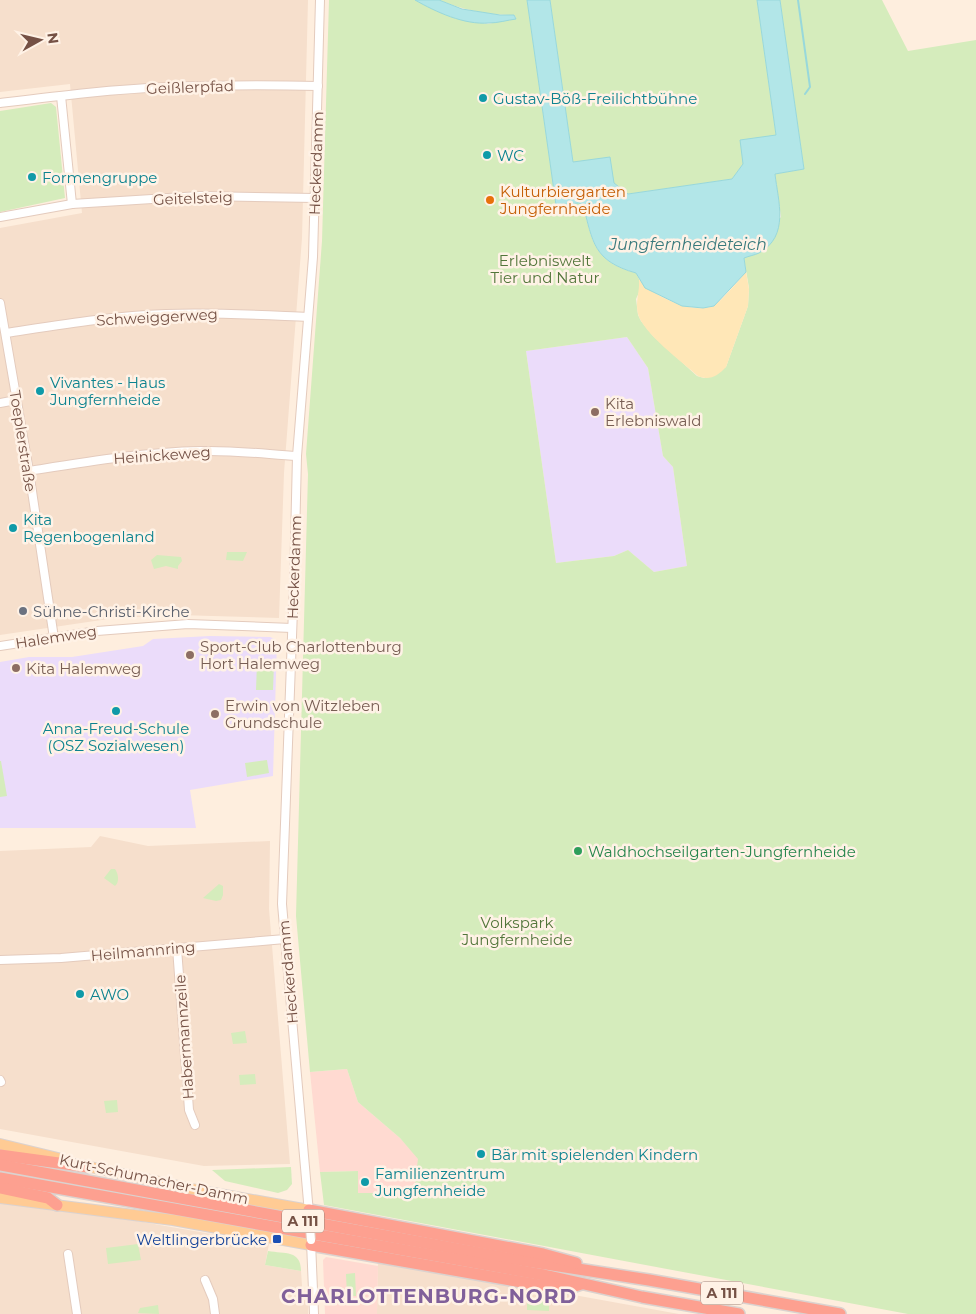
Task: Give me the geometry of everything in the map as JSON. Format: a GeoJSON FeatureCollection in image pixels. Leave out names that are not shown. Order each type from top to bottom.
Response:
{"type":"FeatureCollection","features":[{"type":"Feature","properties":{"kind":"highway"},"geometry":{"type":"LineString","coordinates":[[0,1155],[88,1167]]}},
{"type":"Feature","properties":{"kind":"highway","name":"A 111"},"geometry":{"type":"LineString","coordinates":[[0,1166],[507,1258],[840,1314]]}},
{"type":"Feature","properties":{"kind":"highway","name":"A 111"},"geometry":{"type":"LineString","coordinates":[[0,1178],[583,1283],[642,1297],[739,1314]]}},
{"type":"Feature","properties":{"kind":"highway"},"geometry":{"type":"LineString","coordinates":[[0,1188],[48,1198],[57,1205]]}},
{"type":"Feature","properties":{"kind":"highway"},"geometry":{"type":"LineString","coordinates":[[309,1213],[543,1254],[606,1274]]}},
{"type":"Feature","properties":{"kind":"highway"},"geometry":{"type":"LineString","coordinates":[[311,1243],[539,1285],[569,1288],[583,1283]]}},
{"type":"Feature","properties":{"kind":"main road","name":"Kurt-Schumacher-Damm"},"geometry":{"type":"LineString","coordinates":[[0,1144],[88,1167],[309,1213]]}},
{"type":"Feature","properties":{"kind":"main road"},"geometry":{"type":"LineString","coordinates":[[0,1198],[173,1220],[311,1243]]}},
{"type":"Feature","properties":{"kind":"street","name":"Heckerdamm"},"geometry":{"type":"LineString","coordinates":[[314,1314],[309,1213],[282,904],[297,456],[313,257],[320,0]]}},
{"type":"Feature","properties":{"kind":"street","name":"Geißlerpfad"},"geometry":{"type":"LineString","coordinates":[[0,103],[169,87],[318,86]]}},
{"type":"Feature","properties":{"kind":"street"},"geometry":{"type":"LineString","coordinates":[[62,96],[72,204]]}},
{"type":"Feature","properties":{"kind":"street","name":"Geitelsteig"},"geometry":{"type":"LineString","coordinates":[[0,217],[72,204],[200,196],[315,198]]}},
{"type":"Feature","properties":{"kind":"street","name":"Toeplerstraße"},"geometry":{"type":"LineString","coordinates":[[0,303],[29,471],[54,638]]}},
{"type":"Feature","properties":{"kind":"street","name":"Schweiggerweg"},"geometry":{"type":"LineString","coordinates":[[6,333],[111,318],[166,314],[210,313],[308,317]]}},
{"type":"Feature","properties":{"kind":"street"},"geometry":{"type":"LineString","coordinates":[[0,403],[16,400]]}},
{"type":"Feature","properties":{"kind":"street","name":"Heinickeweg"},"geometry":{"type":"LineString","coordinates":[[29,471],[111,458],[200,451],[297,456]]}},
{"type":"Feature","properties":{"kind":"street","name":"Halemweg"},"geometry":{"type":"LineString","coordinates":[[0,646],[104,630],[188,624],[292,628]]}},
{"type":"Feature","properties":{"kind":"street","name":"Heilmannring"},"geometry":{"type":"LineString","coordinates":[[0,960],[61,958],[285,939]]}},
{"type":"Feature","properties":{"kind":"street","name":"Habermannzeile"},"geometry":{"type":"LineString","coordinates":[[177,948],[189,1106],[195,1125]]}},
{"type":"Feature","properties":{"kind":"street"},"geometry":{"type":"LineString","coordinates":[[68,1254],[77,1314]]}},
{"type":"Feature","properties":{"kind":"street"},"geometry":{"type":"LineString","coordinates":[[205,1280],[213,1298],[215,1314]]}},
{"type":"Feature","properties":{"kind":"shaded area"},"geometry":{"type":"Polygon","coordinates":[[[0,0],[308,0],[302,238],[284,473],[279,618],[178,615],[115,618],[0,635],[0,228],[82,213],[70,84],[0,92],[0,0]]]}},
{"type":"Feature","properties":{"kind":"shaded area","name":"Kita Erlebniswald"},"geometry":{"type":"Polygon","coordinates":[[[627,337],[648,368],[663,456],[673,467],[687,566],[654,572],[628,550],[614,556],[556,563],[526,351],[627,337]]]}},
{"type":"Feature","properties":{"kind":"shaded area"},"geometry":{"type":"Polygon","coordinates":[[[210,636],[270,637],[277,642],[273,776],[190,790],[196,828],[0,828],[0,662],[29,657],[72,657],[143,646],[153,639],[210,636]]]}},
{"type":"Feature","properties":{"kind":"shaded area"},"geometry":{"type":"Polygon","coordinates":[[[100,836],[148,846],[270,841],[269,909],[290,1164],[204,1166],[0,1129],[0,851],[91,847],[100,836]]]}},
{"type":"Feature","properties":{"kind":"shaded area"},"geometry":{"type":"Polygon","coordinates":[[[347,1069],[358,1102],[400,1138],[419,1159],[415,1183],[403,1195],[358,1193],[357,1171],[320,1172],[310,1072],[347,1069]]]}},
{"type":"Feature","properties":{"kind":"shaded area"},"geometry":{"type":"Polygon","coordinates":[[[0,1201],[131,1220],[269,1244],[265,1265],[301,1271],[303,1300],[308,1300],[308,1314],[0,1314],[0,1201]]]}},
{"type":"Feature","properties":{"kind":"shaded area"},"geometry":{"type":"Polygon","coordinates":[[[326,1257],[378,1266],[377,1314],[325,1314],[323,1260],[326,1257]]]}},
{"type":"Feature","properties":{"kind":"shaded area"},"geometry":{"type":"Polygon","coordinates":[[[378,1260],[552,1291],[679,1314],[377,1314],[378,1260]]]}},
{"type":"Feature","properties":{"kind":"green space","name":"Volkspark Jungfernheide"},"geometry":{"type":"Polygon","coordinates":[[[329,0],[415,0],[454,18],[488,24],[516,18],[514,15],[466,9],[439,0],[527,0],[556,205],[579,203],[583,205],[589,230],[597,249],[611,263],[636,273],[639,279],[640,290],[636,299],[638,315],[641,321],[653,336],[697,376],[704,378],[726,367],[748,306],[749,288],[744,258],[781,217],[775,174],[804,169],[780,0],[882,0],[908,51],[976,40],[976,1314],[908,1314],[324,1205],[320,1172],[358,1171],[358,1193],[403,1193],[404,1195],[415,1183],[418,1159],[400,1138],[358,1102],[347,1069],[310,1072],[296,916],[308,474],[306,454],[322,241],[329,0]],[[627,337],[526,351],[556,563],[614,556],[628,550],[654,572],[687,566],[673,467],[663,456],[648,368],[627,337]]]}},
{"type":"Feature","properties":{"kind":"green space"},"geometry":{"type":"Polygon","coordinates":[[[550,0],[757,0],[776,135],[743,164],[732,179],[628,194],[614,183],[573,163],[550,0]]]}},
{"type":"Feature","properties":{"kind":"green space"},"geometry":{"type":"Polygon","coordinates":[[[51,103],[56,107],[65,198],[0,212],[0,111],[51,103]]]}},
{"type":"Feature","properties":{"kind":"green space"},"geometry":{"type":"Polygon","coordinates":[[[227,552],[247,552],[243,561],[226,560],[227,552]]]}},
{"type":"Feature","properties":{"kind":"green space"},"geometry":{"type":"Polygon","coordinates":[[[157,555],[181,557],[182,561],[178,569],[166,566],[154,569],[151,560],[157,555]]]}},
{"type":"Feature","properties":{"kind":"green space"},"geometry":{"type":"Polygon","coordinates":[[[257,663],[274,663],[273,690],[256,690],[257,663]]]}},
{"type":"Feature","properties":{"kind":"green space"},"geometry":{"type":"Polygon","coordinates":[[[267,760],[269,773],[247,777],[245,763],[267,760]]]}},
{"type":"Feature","properties":{"kind":"green space"},"geometry":{"type":"Polygon","coordinates":[[[0,761],[7,796],[0,797],[0,761]]]}},
{"type":"Feature","properties":{"kind":"green space"},"geometry":{"type":"Polygon","coordinates":[[[111,869],[115,869],[118,875],[118,882],[115,886],[104,878],[111,869]]]}},
{"type":"Feature","properties":{"kind":"green space"},"geometry":{"type":"Polygon","coordinates":[[[219,884],[223,886],[221,900],[216,901],[203,898],[219,884]]]}},
{"type":"Feature","properties":{"kind":"green space"},"geometry":{"type":"Polygon","coordinates":[[[245,1031],[247,1043],[233,1044],[231,1033],[245,1031]]]}},
{"type":"Feature","properties":{"kind":"green space"},"geometry":{"type":"Polygon","coordinates":[[[255,1074],[256,1084],[240,1085],[239,1075],[255,1074]]]}},
{"type":"Feature","properties":{"kind":"green space"},"geometry":{"type":"Polygon","coordinates":[[[117,1100],[118,1112],[106,1113],[104,1101],[117,1100]]]}},
{"type":"Feature","properties":{"kind":"green space"},"geometry":{"type":"Polygon","coordinates":[[[291,1167],[292,1184],[287,1190],[278,1193],[225,1181],[212,1170],[291,1167]]]}},
{"type":"Feature","properties":{"kind":"green space"},"geometry":{"type":"Polygon","coordinates":[[[138,1244],[141,1260],[108,1264],[106,1248],[138,1244]]]}},
{"type":"Feature","properties":{"kind":"green space"},"geometry":{"type":"Polygon","coordinates":[[[268,1251],[295,1256],[300,1264],[301,1271],[265,1265],[268,1251]]]}},
{"type":"Feature","properties":{"kind":"green space"},"geometry":{"type":"Polygon","coordinates":[[[355,1273],[356,1296],[347,1296],[346,1274],[355,1273]]]}},
{"type":"Feature","properties":{"kind":"green space"},"geometry":{"type":"Polygon","coordinates":[[[527,1298],[549,1299],[549,1311],[527,1310],[527,1298]]]}},
{"type":"Feature","properties":{"kind":"green space"},"geometry":{"type":"Polygon","coordinates":[[[158,1305],[159,1314],[138,1313],[140,1308],[158,1305]]]}},
{"type":"Feature","properties":{"kind":"sand"},"geometry":{"type":"Polygon","coordinates":[[[746,272],[749,289],[748,306],[726,367],[713,377],[698,376],[655,338],[641,322],[637,305],[639,279],[653,291],[673,302],[694,308],[704,308],[716,304],[746,272]]]}},
{"type":"Feature","properties":{"kind":"water"},"geometry":{"type":"Polygon","coordinates":[[[415,0],[439,0],[462,9],[500,15],[514,15],[516,19],[492,23],[470,22],[441,13],[415,0]]]}},
{"type":"Feature","properties":{"kind":"water","name":"Jungfernheideteich"},"geometry":{"type":"Polygon","coordinates":[[[527,0],[550,0],[573,162],[610,157],[614,183],[628,194],[732,179],[743,164],[740,140],[776,135],[757,0],[780,0],[804,169],[775,174],[780,217],[775,237],[769,246],[759,253],[744,258],[746,272],[714,306],[703,308],[682,306],[645,288],[636,273],[611,263],[597,248],[589,230],[583,205],[579,203],[556,205],[527,0]]]}},
{"type":"Feature","properties":{"kind":"waterway"},"geometry":{"type":"LineString","coordinates":[[798,0],[810,87],[805,94]]}},
{"type":"Feature","properties":{"kind":"place","name":"Gustav-Böß-Freilichtbühne"},"geometry":{"type":"Point","coordinates":[483,98]}},
{"type":"Feature","properties":{"kind":"place","name":"WC"},"geometry":{"type":"Point","coordinates":[487,155]}},
{"type":"Feature","properties":{"kind":"place","name":"Formengruppe"},"geometry":{"type":"Point","coordinates":[32,177]}},
{"type":"Feature","properties":{"kind":"place","name":"Kulturbiergarten Jungfernheide"},"geometry":{"type":"Point","coordinates":[490,200]}},
{"type":"Feature","properties":{"kind":"place","name":"Vivantes - Haus Jungfernheide"},"geometry":{"type":"Point","coordinates":[40,391]}},
{"type":"Feature","properties":{"kind":"place","name":"Kita Erlebniswald"},"geometry":{"type":"Point","coordinates":[595,412]}},
{"type":"Feature","properties":{"kind":"place","name":"Kita Regenbogenland"},"geometry":{"type":"Point","coordinates":[13,528]}},
{"type":"Feature","properties":{"kind":"place","name":"Sühne-Christi-Kirche"},"geometry":{"type":"Point","coordinates":[23,611]}},
{"type":"Feature","properties":{"kind":"place","name":"Sport-Club Charlottenburg Hort Halemweg"},"geometry":{"type":"Point","coordinates":[190,655]}},
{"type":"Feature","properties":{"kind":"place","name":"Kita Halemweg"},"geometry":{"type":"Point","coordinates":[16,668]}},
{"type":"Feature","properties":{"kind":"place","name":"Anna-Freud-Schule (OSZ Sozialwesen)"},"geometry":{"type":"Point","coordinates":[116,711]}},
{"type":"Feature","properties":{"kind":"place","name":"Erwin von Witzleben Grundschule"},"geometry":{"type":"Point","coordinates":[215,714]}},
{"type":"Feature","properties":{"kind":"place","name":"Waldhochseilgarten-Jungfernheide"},"geometry":{"type":"Point","coordinates":[578,851]}},
{"type":"Feature","properties":{"kind":"place","name":"AWO"},"geometry":{"type":"Point","coordinates":[80,994]}},
{"type":"Feature","properties":{"kind":"place","name":"Bär mit spielenden Kindern"},"geometry":{"type":"Point","coordinates":[481,1154]}},
{"type":"Feature","properties":{"kind":"place","name":"Familienzentrum Jungfernheide"},"geometry":{"type":"Point","coordinates":[365,1182]}},
{"type":"Feature","properties":{"kind":"place","name":"Weltlingerbrücke"},"geometry":{"type":"Point","coordinates":[277,1239]}},
{"type":"Feature","properties":{"kind":"district","name":"CHARLOTTENBURG-NORD"},"geometry":{"type":"Point","coordinates":[429,1296]}},
{"type":"Feature","properties":{"kind":"park label","name":"Erlebniswelt Tier und Natur"},"geometry":{"type":"Point","coordinates":[545,268]}}]}
